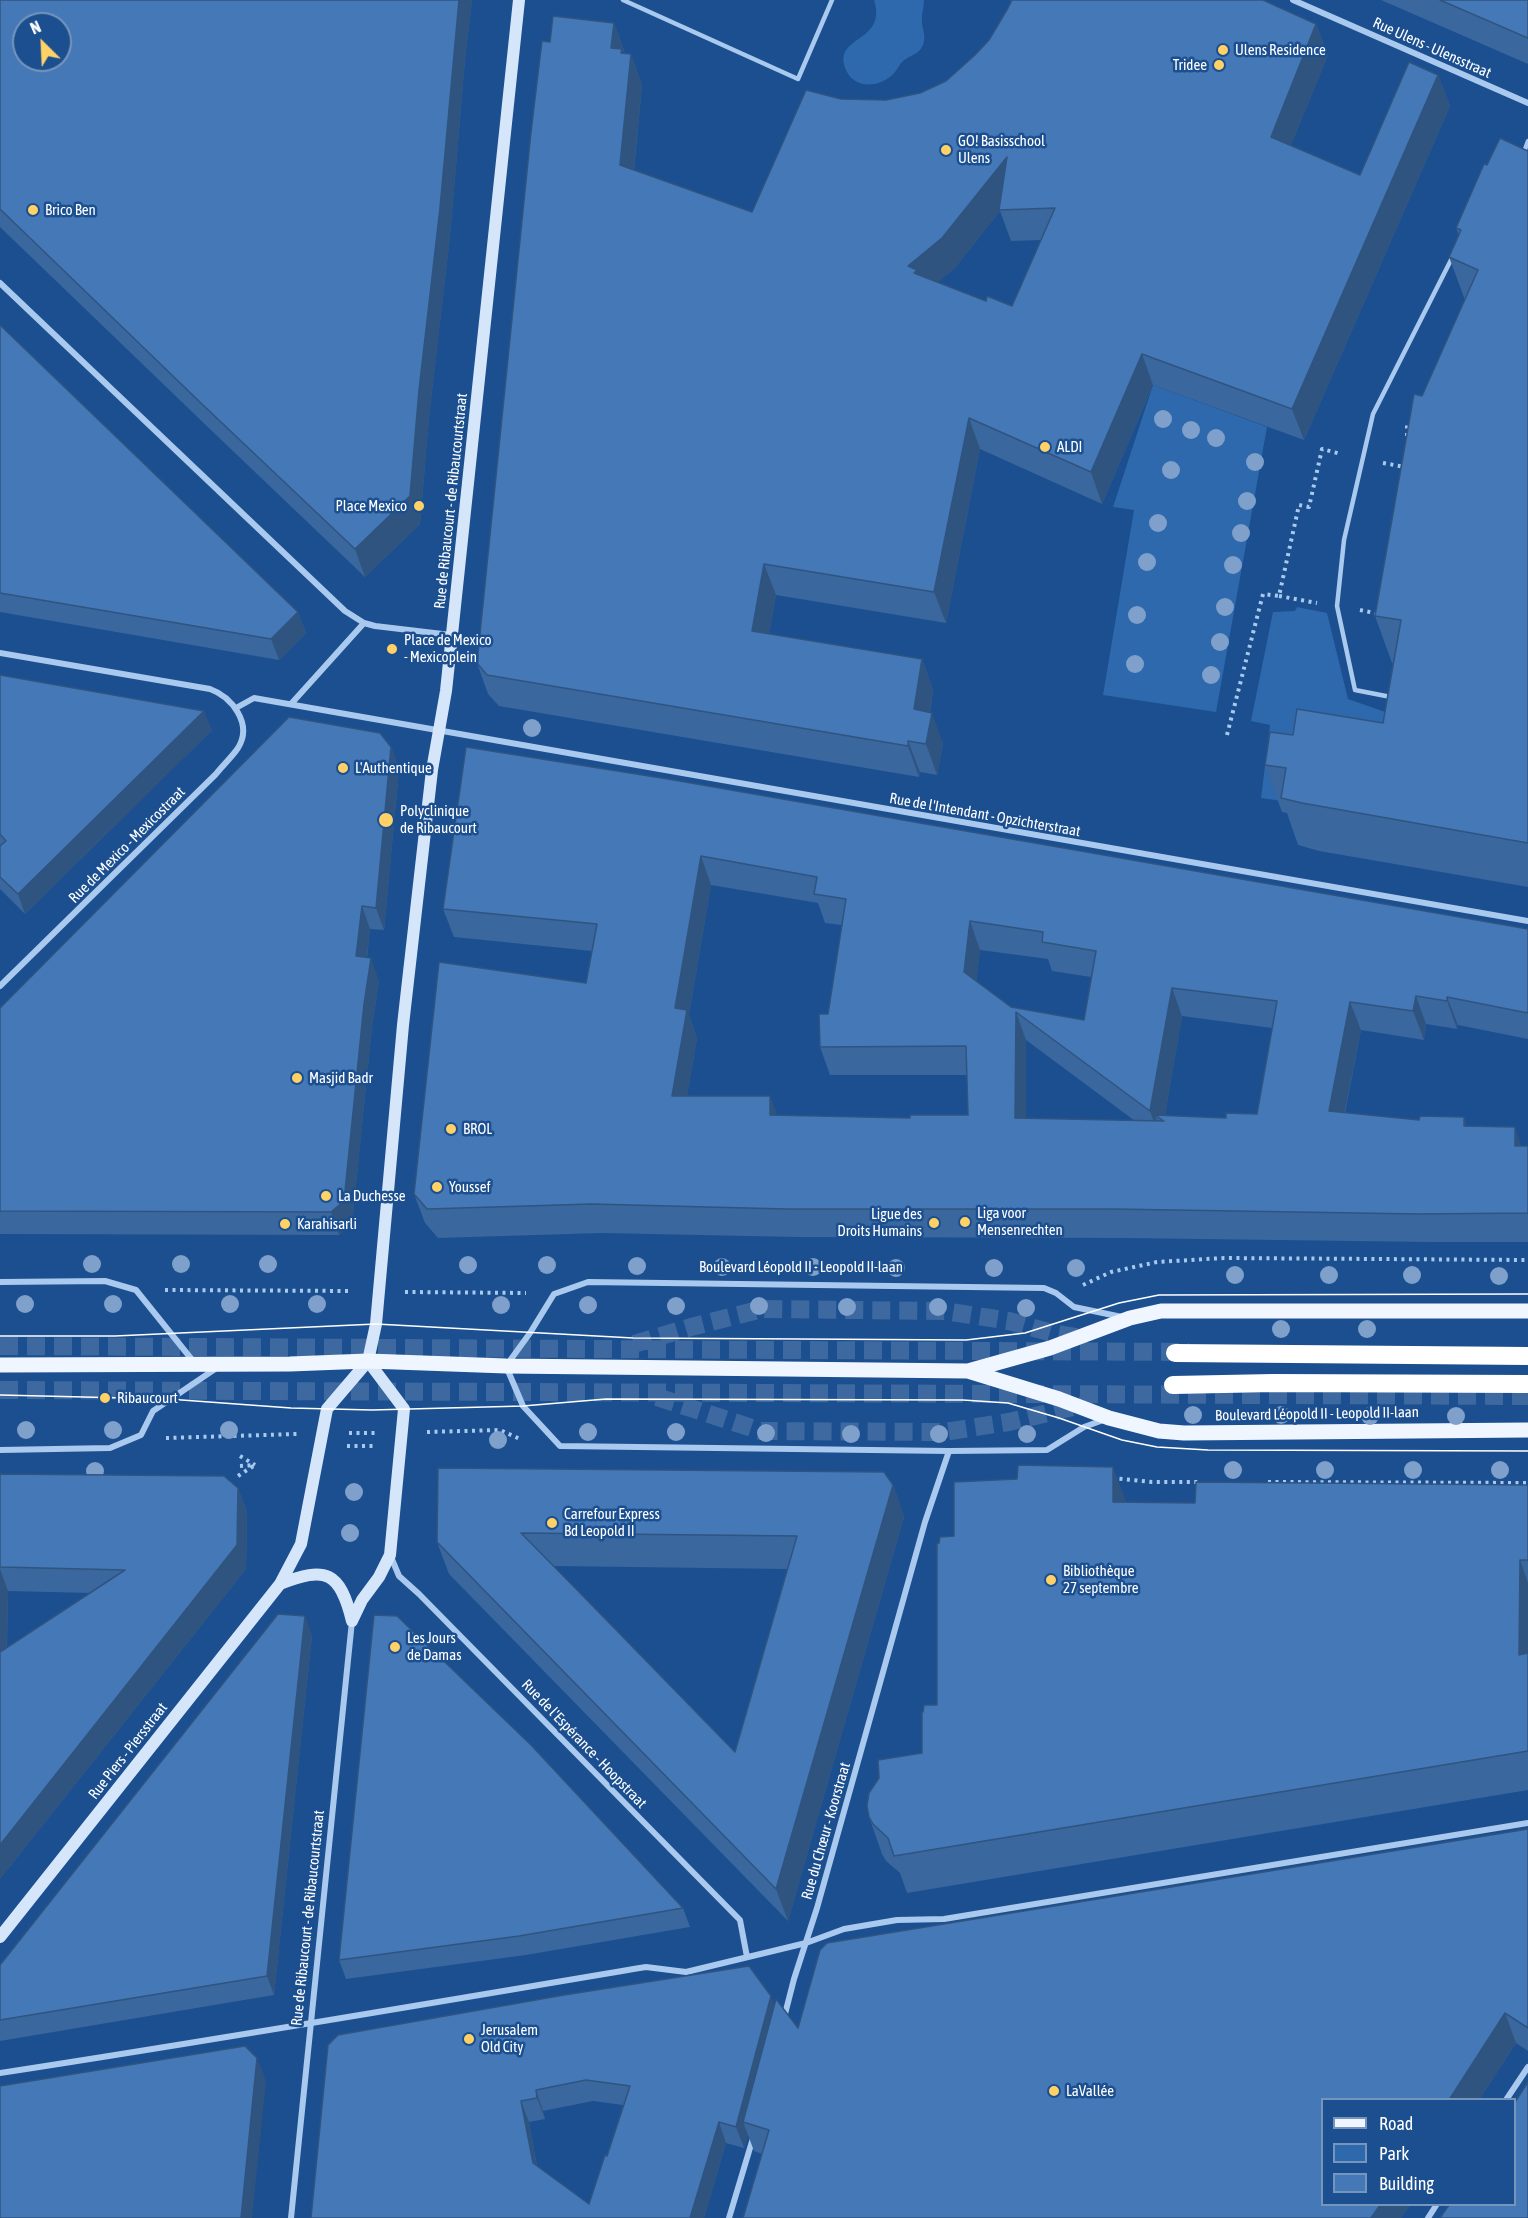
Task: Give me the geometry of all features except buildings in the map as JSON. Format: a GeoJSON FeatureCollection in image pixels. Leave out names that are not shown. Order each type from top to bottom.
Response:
{"type":"FeatureCollection","features":[{"type":"Feature","properties":{"kind":"highway"},"geometry":{"type":"LineString","coordinates":[[1175,1353],[1528,1356]]}},
{"type":"Feature","properties":{"kind":"highway"},"geometry":{"type":"LineString","coordinates":[[1173,1385],[1528,1384]]}},
{"type":"Feature","properties":{"kind":"main road","name":"Boulevard Léopold II - Leopold II-laan"},"geometry":{"type":"LineString","coordinates":[[968,1371],[1050,1348],[1130,1318],[1161,1311],[1528,1311]]}},
{"type":"Feature","properties":{"kind":"main road","name":"Boulevard Léopold II - Leopold II-laan"},"geometry":{"type":"LineString","coordinates":[[0,1365],[368,1361],[506,1366],[968,1371],[1014,1384],[1109,1418],[1159,1431],[1184,1433],[1528,1430]]}},
{"type":"Feature","properties":{"kind":"street","name":"Rue de Ribaucourt - de Ribaucourtstraat"},"geometry":{"type":"LineString","coordinates":[[291,2218],[352,1621],[362,1600],[379,1577],[390,1555],[404,1409],[368,1361],[380,1291],[403,1025],[432,770],[452,634],[519,0]]}},
{"type":"Feature","properties":{"kind":"street","name":"Rue Ulens - Ulensstraat"},"geometry":{"type":"LineString","coordinates":[[1293,0],[1528,103]]}},
{"type":"Feature","properties":{"kind":"street"},"geometry":{"type":"LineString","coordinates":[[0,283],[337,603],[364,623],[452,634]]}},
{"type":"Feature","properties":{"kind":"street"},"geometry":{"type":"LineString","coordinates":[[291,704],[364,623]]}},
{"type":"Feature","properties":{"kind":"street"},"geometry":{"type":"LineString","coordinates":[[0,653],[210,689],[230,699],[236,708],[254,698],[439,730]]}},
{"type":"Feature","properties":{"kind":"street","name":"Rue de Mexico - Mexicostraat"},"geometry":{"type":"LineString","coordinates":[[0,986],[216,774],[238,748],[242,739],[242,726],[236,708]]}},
{"type":"Feature","properties":{"kind":"street","name":"Rue de l'Intendant - Opzichterstraat"},"geometry":{"type":"LineString","coordinates":[[439,730],[1528,921]]}},
{"type":"Feature","properties":{"kind":"street"},"geometry":{"type":"LineString","coordinates":[[0,1282],[105,1281],[136,1290],[196,1364]]}},
{"type":"Feature","properties":{"kind":"street","name":"Boulevard Léopold II - Leopold II-laan"},"geometry":{"type":"LineString","coordinates":[[554,1294],[588,1282],[1044,1288],[1056,1293],[1074,1307],[1130,1318]]}},
{"type":"Feature","properties":{"kind":"street"},"geometry":{"type":"LineString","coordinates":[[554,1294],[506,1366],[523,1406],[560,1446],[949,1451],[1047,1450],[1084,1427],[1109,1418]]}},
{"type":"Feature","properties":{"kind":"street"},"geometry":{"type":"LineString","coordinates":[[280,1584],[301,1544],[327,1409],[368,1361]]}},
{"type":"Feature","properties":{"kind":"street"},"geometry":{"type":"LineString","coordinates":[[0,1450],[110,1448],[141,1435],[153,1411],[223,1364]]}},
{"type":"Feature","properties":{"kind":"street","name":"Rue du Chœur - Koorstraat"},"geometry":{"type":"LineString","coordinates":[[782,2024],[817,1908],[925,1522],[949,1451]]}},
{"type":"Feature","properties":{"kind":"street","name":"Rue de l'Espérance - Hoopstraat"},"geometry":{"type":"LineString","coordinates":[[390,1555],[399,1576],[740,1920],[747,1957]]}},
{"type":"Feature","properties":{"kind":"street","name":"Rue de Ribaucourt - de Ribaucourtstraat"},"geometry":{"type":"LineString","coordinates":[[280,1584],[316,1573],[330,1577],[342,1588],[352,1621]]}},
{"type":"Feature","properties":{"kind":"street","name":"Rue Piers - Piersstraat"},"geometry":{"type":"LineString","coordinates":[[0,1937],[280,1584]]}},
{"type":"Feature","properties":{"kind":"street"},"geometry":{"type":"LineString","coordinates":[[0,2073],[270,2031],[646,1967],[686,1972],[806,1943],[844,1929],[897,1920],[944,1919],[1528,1823]]}},
{"type":"Feature","properties":{"kind":"street"},"geometry":{"type":"LineString","coordinates":[[1507,2098],[1528,2067]]}},
{"type":"Feature","properties":{"kind":"street"},"geometry":{"type":"LineString","coordinates":[[729,2218],[756,2126]]}},
{"type":"Feature","properties":{"kind":"lane"},"geometry":{"type":"LineString","coordinates":[[623,0],[798,79],[832,0]]}},
{"type":"Feature","properties":{"kind":"lane"},"geometry":{"type":"LineString","coordinates":[[1521,160],[1528,141]]}},
{"type":"Feature","properties":{"kind":"lane"},"geometry":{"type":"LineString","coordinates":[[1395,698],[1355,690],[1337,606],[1344,540],[1373,414],[1457,247]]}},
{"type":"Feature","properties":{"kind":"path"},"geometry":{"type":"LineString","coordinates":[[1406,446],[1407,423],[1419,426]]}},
{"type":"Feature","properties":{"kind":"path"},"geometry":{"type":"LineString","coordinates":[[1227,735],[1263,594],[1279,596],[1299,505],[1309,507],[1322,449],[1405,468],[1405,457]]}},
{"type":"Feature","properties":{"kind":"path"},"geometry":{"type":"LineString","coordinates":[[1044,1288],[1084,1284],[1111,1272],[1156,1262],[1224,1258],[1528,1260]]}},
{"type":"Feature","properties":{"kind":"path"},"geometry":{"type":"LineString","coordinates":[[136,1290],[554,1294]]}},
{"type":"Feature","properties":{"kind":"path"},"geometry":{"type":"LineString","coordinates":[[341,1446],[381,1446]]}},
{"type":"Feature","properties":{"kind":"path"},"geometry":{"type":"LineString","coordinates":[[240,1456],[255,1465]]}},
{"type":"Feature","properties":{"kind":"path"},"geometry":{"type":"LineString","coordinates":[[240,1466],[255,1465]]}},
{"type":"Feature","properties":{"kind":"path"},"geometry":{"type":"LineString","coordinates":[[238,1476],[255,1465]]}},
{"type":"Feature","properties":{"kind":"path"},"geometry":{"type":"LineString","coordinates":[[1102,1477],[1152,1482],[1211,1482]]}},
{"type":"Feature","properties":{"kind":"path"},"geometry":{"type":"LineString","coordinates":[[1258,1482],[1528,1483]]}},
{"type":"Feature","properties":{"kind":"green space"},"geometry":{"type":"Polygon","coordinates":[[[874,0],[924,0],[923,45],[919,51],[902,62],[886,80],[874,84],[861,84],[851,78],[844,60],[851,44],[867,33],[873,25],[876,14],[874,0]]]}},
{"type":"Feature","properties":{"kind":"green space"},"geometry":{"type":"Polygon","coordinates":[[[1153,385],[1267,427],[1216,712],[1103,695],[1134,510],[1113,507],[1153,385]]]}},
{"type":"Feature","properties":{"kind":"green space"},"geometry":{"type":"Polygon","coordinates":[[[1297,607],[1327,613],[1348,699],[1394,715],[1386,761],[1282,801],[1261,798],[1270,725],[1251,721],[1273,612],[1295,611],[1297,607]]]}},
{"type":"Feature","properties":{"kind":"tunnel"},"geometry":{"type":"LineString","coordinates":[[634,1344],[762,1309],[945,1311],[1009,1321],[1052,1333],[1088,1339]]}},
{"type":"Feature","properties":{"kind":"tunnel"},"geometry":{"type":"LineString","coordinates":[[0,1346],[1189,1352]]}},
{"type":"Feature","properties":{"kind":"tunnel"},"geometry":{"type":"LineString","coordinates":[[0,1390],[1528,1396]]}},
{"type":"Feature","properties":{"kind":"tunnel"},"geometry":{"type":"LineString","coordinates":[[657,1397],[761,1431],[944,1432],[1009,1422],[1086,1404]]}},
{"type":"Feature","properties":{"kind":"tram line"},"geometry":{"type":"LineString","coordinates":[[0,1336],[115,1336],[376,1324],[633,1338],[966,1340],[1025,1333],[1119,1303],[1159,1295],[1528,1294]]}},
{"type":"Feature","properties":{"kind":"tram line"},"geometry":{"type":"LineString","coordinates":[[0,1395],[168,1399],[291,1408],[372,1410],[523,1406],[606,1399],[963,1400],[1008,1403],[1122,1440],[1157,1447],[1208,1450],[1528,1451]]}},
{"type":"Feature","properties":{"kind":"place","name":"Ulens Residence"},"geometry":{"type":"Point","coordinates":[1223,50]}},
{"type":"Feature","properties":{"kind":"place","name":"Tridee"},"geometry":{"type":"Point","coordinates":[1219,65]}},
{"type":"Feature","properties":{"kind":"place","name":"GO! Basisschool Ulens"},"geometry":{"type":"Point","coordinates":[946,150]}},
{"type":"Feature","properties":{"kind":"place","name":"Brico Ben"},"geometry":{"type":"Point","coordinates":[33,210]}},
{"type":"Feature","properties":{"kind":"place","name":"ALDI"},"geometry":{"type":"Point","coordinates":[1045,447]}},
{"type":"Feature","properties":{"kind":"place","name":"Place Mexico"},"geometry":{"type":"Point","coordinates":[419,506]}},
{"type":"Feature","properties":{"kind":"place","name":"Place de Mexico - Mexicoplein"},"geometry":{"type":"Point","coordinates":[392,649]}},
{"type":"Feature","properties":{"kind":"place","name":"L'Authentique"},"geometry":{"type":"Point","coordinates":[343,768]}},
{"type":"Feature","properties":{"kind":"place","name":"Polyclinique de Ribaucourt"},"geometry":{"type":"Point","coordinates":[386,820]}},
{"type":"Feature","properties":{"kind":"place","name":"Masjid Badr"},"geometry":{"type":"Point","coordinates":[297,1078]}},
{"type":"Feature","properties":{"kind":"place","name":"BROL"},"geometry":{"type":"Point","coordinates":[451,1129]}},
{"type":"Feature","properties":{"kind":"place","name":"Youssef"},"geometry":{"type":"Point","coordinates":[437,1187]}},
{"type":"Feature","properties":{"kind":"place","name":"La Duchesse"},"geometry":{"type":"Point","coordinates":[326,1196]}},
{"type":"Feature","properties":{"kind":"place","name":"Liga voor Mensenrechten"},"geometry":{"type":"Point","coordinates":[965,1222]}},
{"type":"Feature","properties":{"kind":"place","name":"Ligue des Droits Humains"},"geometry":{"type":"Point","coordinates":[934,1223]}},
{"type":"Feature","properties":{"kind":"place","name":"Karahisarli"},"geometry":{"type":"Point","coordinates":[285,1224]}},
{"type":"Feature","properties":{"kind":"place","name":"Ribaucourt"},"geometry":{"type":"Point","coordinates":[105,1398]}},
{"type":"Feature","properties":{"kind":"place","name":"Carrefour Express Bd Leopold II"},"geometry":{"type":"Point","coordinates":[552,1523]}},
{"type":"Feature","properties":{"kind":"place","name":"Bibliothèque 27 septembre"},"geometry":{"type":"Point","coordinates":[1051,1580]}},
{"type":"Feature","properties":{"kind":"place","name":"Les Jours de Damas"},"geometry":{"type":"Point","coordinates":[395,1647]}},
{"type":"Feature","properties":{"kind":"place","name":"Jerusalem Old City"},"geometry":{"type":"Point","coordinates":[469,2039]}},
{"type":"Feature","properties":{"kind":"place","name":"LaVallée"},"geometry":{"type":"Point","coordinates":[1054,2091]}}]}
